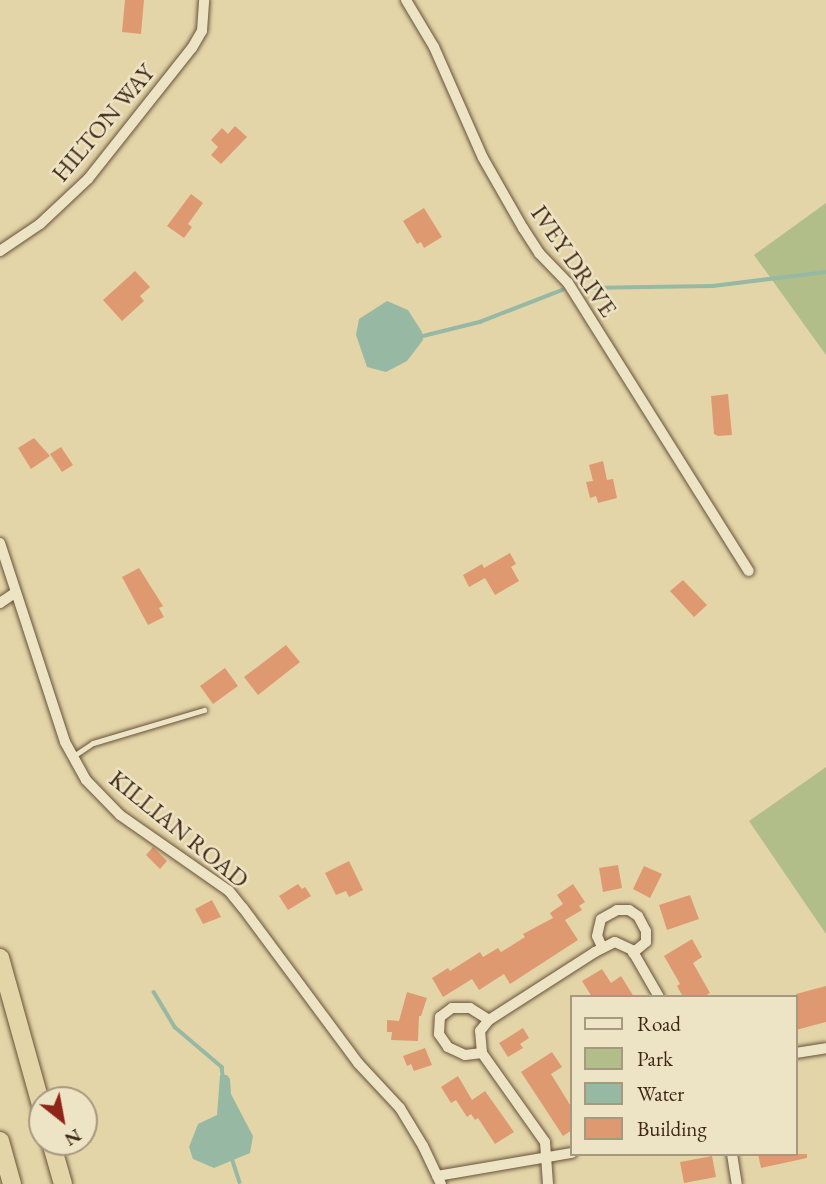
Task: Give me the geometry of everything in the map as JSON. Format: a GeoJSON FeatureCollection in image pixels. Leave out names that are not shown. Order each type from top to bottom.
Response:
{"type":"FeatureCollection","features":[{"type":"Feature","properties":{"kind":"highway"},"geometry":{"type":"LineString","coordinates":[[0,958],[36,1086]]}},
{"type":"Feature","properties":{"kind":"highway"},"geometry":{"type":"LineString","coordinates":[[0,1141],[12,1184]]}},
{"type":"Feature","properties":{"kind":"highway"},"geometry":{"type":"LineString","coordinates":[[55,1156],[63,1184]]}},
{"type":"Feature","properties":{"kind":"highway"},"geometry":{"type":"LineString","coordinates":[[0,1171],[2,1184]]}},
{"type":"Feature","properties":{"kind":"street","name":"HILTON WAY"},"geometry":{"type":"LineString","coordinates":[[0,251],[40,224],[88,179],[192,48],[202,31],[204,0]]}},
{"type":"Feature","properties":{"kind":"street","name":"IVEY DRIVE"},"geometry":{"type":"LineString","coordinates":[[406,0],[434,47],[483,158],[523,228],[539,253],[568,283],[749,571]]}},
{"type":"Feature","properties":{"kind":"street","name":"KILLIAN ROAD"},"geometry":{"type":"LineString","coordinates":[[0,543],[72,757],[102,800],[229,891],[358,1063],[400,1108],[439,1180]]}},
{"type":"Feature","properties":{"kind":"street"},"geometry":{"type":"LineString","coordinates":[[0,603],[15,593]]}},
{"type":"Feature","properties":{"kind":"street"},"geometry":{"type":"LineString","coordinates":[[603,947],[597,936],[601,919],[617,910],[629,910],[638,916],[646,931],[646,942],[633,953]]}},
{"type":"Feature","properties":{"kind":"street"},"geometry":{"type":"LineString","coordinates":[[548,1184],[545,1142],[482,1053],[480,1031],[489,1020],[603,947],[622,943],[633,953],[658,995]]}},
{"type":"Feature","properties":{"kind":"street"},"geometry":{"type":"LineString","coordinates":[[482,1053],[465,1055],[448,1047],[439,1034],[440,1017],[452,1008],[470,1008],[489,1020]]}},
{"type":"Feature","properties":{"kind":"street"},"geometry":{"type":"LineString","coordinates":[[798,1053],[826,1048]]}},
{"type":"Feature","properties":{"kind":"street"},"geometry":{"type":"LineString","coordinates":[[439,1180],[570,1153]]}},
{"type":"Feature","properties":{"kind":"street"},"geometry":{"type":"LineString","coordinates":[[732,1156],[737,1184]]}},
{"type":"Feature","properties":{"kind":"lane"},"geometry":{"type":"LineString","coordinates":[[72,757],[93,743],[204,710]]}},
{"type":"Feature","properties":{"kind":"green space"},"geometry":{"type":"Polygon","coordinates":[[[826,203],[826,355],[754,255],[826,203]]]}},
{"type":"Feature","properties":{"kind":"green space"},"geometry":{"type":"Polygon","coordinates":[[[826,767],[826,934],[749,821],[826,767]]]}},
{"type":"Feature","properties":{"kind":"water"},"geometry":{"type":"Polygon","coordinates":[[[387,301],[408,310],[422,332],[423,340],[407,361],[386,372],[367,367],[356,335],[359,319],[387,301]]]}},
{"type":"Feature","properties":{"kind":"water"},"geometry":{"type":"Polygon","coordinates":[[[220,1075],[227,1075],[230,1079],[231,1094],[253,1136],[250,1153],[214,1168],[193,1159],[189,1147],[198,1124],[217,1115],[220,1075]]]}},
{"type":"Feature","properties":{"kind":"building"},"geometry":{"type":"Polygon","coordinates":[[[125,0],[144,0],[141,34],[122,32],[125,0]]]}},
{"type":"Feature","properties":{"kind":"building"},"geometry":{"type":"Polygon","coordinates":[[[235,126],[247,137],[221,164],[211,155],[218,147],[211,140],[222,128],[228,134],[235,126]]]}},
{"type":"Feature","properties":{"kind":"building"},"geometry":{"type":"Polygon","coordinates":[[[191,194],[203,203],[188,224],[192,227],[184,238],[167,226],[191,194]]]}},
{"type":"Feature","properties":{"kind":"building"},"geometry":{"type":"Polygon","coordinates":[[[424,208],[442,237],[424,248],[421,242],[417,244],[403,221],[424,208]]]}},
{"type":"Feature","properties":{"kind":"building"},"geometry":{"type":"Polygon","coordinates":[[[135,271],[150,287],[140,296],[144,301],[122,321],[103,300],[135,271]]]}},
{"type":"Feature","properties":{"kind":"building"},"geometry":{"type":"Polygon","coordinates":[[[728,394],[732,435],[718,436],[714,434],[711,396],[728,394]]]}},
{"type":"Feature","properties":{"kind":"building"},"geometry":{"type":"Polygon","coordinates":[[[34,438],[50,456],[31,469],[18,448],[34,438]]]}},
{"type":"Feature","properties":{"kind":"building"},"geometry":{"type":"Polygon","coordinates":[[[61,447],[73,465],[62,472],[50,454],[61,447]]]}},
{"type":"Feature","properties":{"kind":"building"},"geometry":{"type":"Polygon","coordinates":[[[603,461],[607,480],[613,479],[617,498],[598,503],[596,496],[590,498],[586,482],[593,481],[589,465],[603,461]]]}},
{"type":"Feature","properties":{"kind":"building"},"geometry":{"type":"Polygon","coordinates":[[[510,553],[516,564],[511,567],[519,581],[495,595],[485,578],[469,587],[463,575],[482,564],[484,568],[510,553]]]}},
{"type":"Feature","properties":{"kind":"building"},"geometry":{"type":"Polygon","coordinates":[[[139,568],[163,606],[159,608],[164,617],[148,625],[122,577],[139,568]]]}},
{"type":"Feature","properties":{"kind":"building"},"geometry":{"type":"Polygon","coordinates":[[[683,580],[707,605],[694,617],[670,591],[683,580]]]}},
{"type":"Feature","properties":{"kind":"building"},"geometry":{"type":"Polygon","coordinates":[[[286,645],[300,662],[258,695],[244,677],[286,645]]]}},
{"type":"Feature","properties":{"kind":"building"},"geometry":{"type":"Polygon","coordinates":[[[225,668],[238,686],[213,704],[200,686],[225,668]]]}},
{"type":"Feature","properties":{"kind":"building"},"geometry":{"type":"Polygon","coordinates":[[[153,847],[167,861],[160,869],[146,855],[153,847]]]}},
{"type":"Feature","properties":{"kind":"building"},"geometry":{"type":"Polygon","coordinates":[[[349,861],[363,890],[349,897],[346,891],[336,895],[325,873],[349,861]]]}},
{"type":"Feature","properties":{"kind":"building"},"geometry":{"type":"Polygon","coordinates":[[[618,865],[622,888],[603,892],[599,868],[618,865]]]}},
{"type":"Feature","properties":{"kind":"building"},"geometry":{"type":"Polygon","coordinates":[[[644,866],[662,874],[650,898],[633,889],[644,866]]]}},
{"type":"Feature","properties":{"kind":"building"},"geometry":{"type":"Polygon","coordinates":[[[298,884],[302,889],[305,887],[311,896],[288,910],[279,896],[298,884]]]}},
{"type":"Feature","properties":{"kind":"building"},"geometry":{"type":"Polygon","coordinates":[[[573,884],[585,902],[579,906],[582,910],[565,920],[578,940],[510,984],[504,974],[479,990],[472,979],[443,997],[432,978],[448,968],[450,971],[480,952],[483,957],[498,948],[501,952],[525,937],[523,934],[553,918],[550,913],[563,904],[557,895],[573,884]]]}},
{"type":"Feature","properties":{"kind":"building"},"geometry":{"type":"Polygon","coordinates":[[[690,895],[699,919],[667,930],[659,905],[690,895]]]}},
{"type":"Feature","properties":{"kind":"building"},"geometry":{"type":"Polygon","coordinates":[[[212,900],[221,917],[203,924],[195,909],[212,900]]]}},
{"type":"Feature","properties":{"kind":"building"},"geometry":{"type":"Polygon","coordinates":[[[692,939],[702,957],[693,963],[710,993],[682,995],[677,986],[680,984],[664,956],[692,939]]]}},
{"type":"Feature","properties":{"kind":"building"},"geometry":{"type":"Polygon","coordinates":[[[602,969],[611,983],[621,976],[633,995],[591,995],[582,981],[602,969]]]}},
{"type":"Feature","properties":{"kind":"building"},"geometry":{"type":"Polygon","coordinates":[[[826,986],[826,1022],[798,1029],[796,994],[826,986]]]}},
{"type":"Feature","properties":{"kind":"building"},"geometry":{"type":"Polygon","coordinates":[[[407,992],[427,998],[419,1016],[418,1041],[391,1040],[392,1032],[387,1032],[387,1020],[399,1021],[407,992]]]}},
{"type":"Feature","properties":{"kind":"building"},"geometry":{"type":"Polygon","coordinates":[[[523,1028],[529,1038],[520,1044],[523,1048],[508,1057],[499,1043],[523,1028]]]}},
{"type":"Feature","properties":{"kind":"building"},"geometry":{"type":"Polygon","coordinates":[[[425,1048],[432,1065],[414,1071],[411,1064],[407,1066],[403,1056],[425,1048]]]}},
{"type":"Feature","properties":{"kind":"building"},"geometry":{"type":"Polygon","coordinates":[[[552,1052],[562,1067],[551,1074],[570,1105],[570,1131],[563,1136],[521,1072],[552,1052]]]}},
{"type":"Feature","properties":{"kind":"building"},"geometry":{"type":"Polygon","coordinates":[[[458,1076],[472,1100],[485,1091],[514,1132],[495,1144],[478,1118],[475,1120],[471,1114],[467,1117],[456,1100],[451,1103],[441,1087],[458,1076]]]}},
{"type":"Feature","properties":{"kind":"building"},"geometry":{"type":"Polygon","coordinates":[[[807,1154],[807,1158],[761,1168],[758,1156],[807,1154]]]}},
{"type":"Feature","properties":{"kind":"building"},"geometry":{"type":"Polygon","coordinates":[[[712,1156],[716,1177],[684,1183],[680,1162],[712,1156]]]}},
{"type":"Feature","properties":{"kind":"waterway"},"geometry":{"type":"LineString","coordinates":[[582,288],[713,286],[826,272]]}},
{"type":"Feature","properties":{"kind":"waterway"},"geometry":{"type":"LineString","coordinates":[[423,336],[480,322],[562,290]]}},
{"type":"Feature","properties":{"kind":"waterway"},"geometry":{"type":"LineString","coordinates":[[154,992],[175,1027],[222,1067],[223,1074]]}},
{"type":"Feature","properties":{"kind":"waterway"},"geometry":{"type":"LineString","coordinates":[[233,1161],[240,1182]]}}]}
